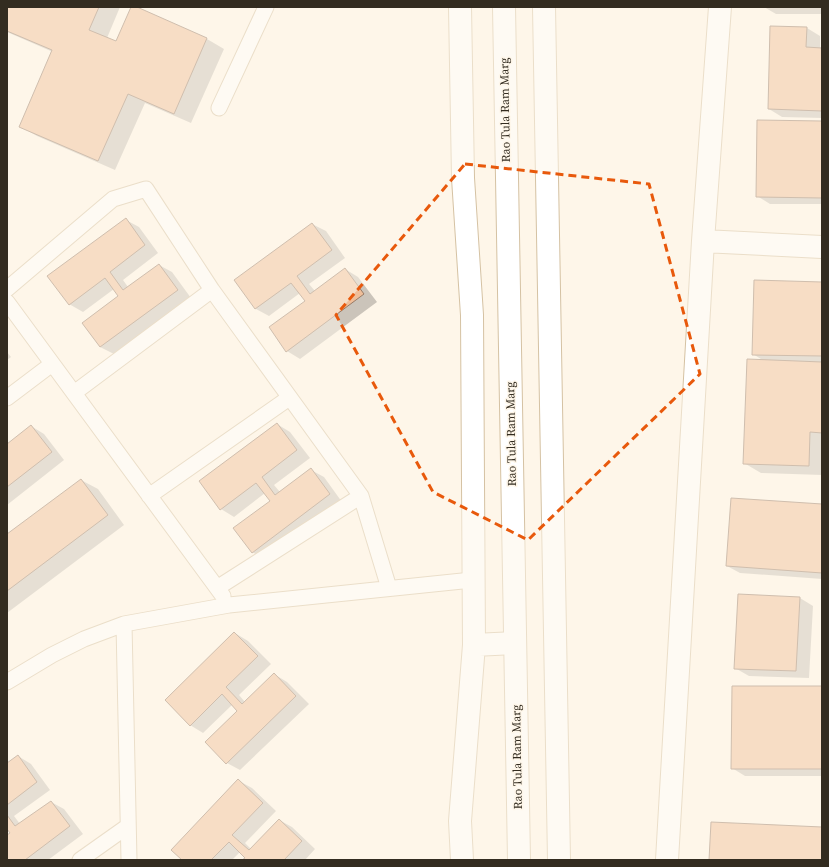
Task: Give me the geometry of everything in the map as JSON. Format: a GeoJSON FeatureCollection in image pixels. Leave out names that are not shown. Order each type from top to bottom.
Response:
{"type":"FeatureCollection","features":[{"type":"Feature","properties":{"kind":"street"},"geometry":{"type":"LineString","coordinates":[[460,7],[463,178],[472,315],[472,580],[474,645],[460,821],[462,860]]}},
{"type":"Feature","properties":{"kind":"street","name":"Rao Tula Ram Marg"},"geometry":{"type":"LineString","coordinates":[[504,7],[519,860]]}},
{"type":"Feature","properties":{"kind":"street"},"geometry":{"type":"LineString","coordinates":[[544,7],[559,860]]}},
{"type":"Feature","properties":{"kind":"street"},"geometry":{"type":"LineString","coordinates":[[668,860],[703,241],[720,7]]}},
{"type":"Feature","properties":{"kind":"street"},"geometry":{"type":"LineString","coordinates":[[703,241],[822,247]]}},
{"type":"Feature","properties":{"kind":"street"},"geometry":{"type":"LineString","coordinates":[[474,645],[515,643]]}},
{"type":"Feature","properties":{"kind":"lane"},"geometry":{"type":"LineString","coordinates":[[219,108],[266,7]]}},
{"type":"Feature","properties":{"kind":"lane"},"geometry":{"type":"LineString","coordinates":[[7,289],[112,199],[146,189],[212,290],[361,496],[388,588]]}},
{"type":"Feature","properties":{"kind":"lane"},"geometry":{"type":"LineString","coordinates":[[74,393],[212,290]]}},
{"type":"Feature","properties":{"kind":"lane"},"geometry":{"type":"LineString","coordinates":[[7,302],[229,605]]}},
{"type":"Feature","properties":{"kind":"lane"},"geometry":{"type":"LineString","coordinates":[[7,398],[52,364]]}},
{"type":"Feature","properties":{"kind":"lane"},"geometry":{"type":"LineString","coordinates":[[149,496],[289,398]]}},
{"type":"Feature","properties":{"kind":"lane"},"geometry":{"type":"LineString","coordinates":[[217,588],[361,496]]}},
{"type":"Feature","properties":{"kind":"lane"},"geometry":{"type":"LineString","coordinates":[[7,682],[78,642],[124,624],[229,605],[472,580]]}},
{"type":"Feature","properties":{"kind":"lane"},"geometry":{"type":"LineString","coordinates":[[124,624],[129,860]]}},
{"type":"Feature","properties":{"kind":"lane"},"geometry":{"type":"LineString","coordinates":[[80,860],[128,826]]}},
{"type":"Feature","properties":{"kind":"highlighted area"},"geometry":{"type":"Polygon","coordinates":[[[465,164],[649,184],[700,374],[528,540],[433,492],[336,315],[465,164]]]}},
{"type":"Feature","properties":{"kind":"building"},"geometry":{"type":"Polygon","coordinates":[[[7,7],[99,7],[89,30],[116,41],[131,7],[137,7],[207,38],[174,114],[128,94],[98,161],[19,127],[52,50],[7,31],[7,7]]]}},
{"type":"Feature","properties":{"kind":"building"},"geometry":{"type":"Polygon","coordinates":[[[770,26],[807,27],[806,47],[822,48],[822,111],[768,109],[770,26]]]}},
{"type":"Feature","properties":{"kind":"building"},"geometry":{"type":"Polygon","coordinates":[[[757,120],[822,121],[822,198],[756,197],[757,120]]]}},
{"type":"Feature","properties":{"kind":"building"},"geometry":{"type":"Polygon","coordinates":[[[126,218],[145,245],[110,272],[123,290],[159,264],[178,290],[100,347],[82,323],[118,296],[105,278],[69,305],[47,276],[126,218]]]}},
{"type":"Feature","properties":{"kind":"building"},"geometry":{"type":"Polygon","coordinates":[[[312,223],[332,250],[297,276],[310,294],[345,268],[364,294],[286,352],[269,327],[305,301],[291,283],[255,309],[234,280],[312,223]]]}},
{"type":"Feature","properties":{"kind":"building"},"geometry":{"type":"Polygon","coordinates":[[[754,280],[822,282],[822,356],[752,355],[754,280]]]}},
{"type":"Feature","properties":{"kind":"building"},"geometry":{"type":"Polygon","coordinates":[[[747,359],[822,362],[822,433],[810,432],[809,466],[743,464],[747,359]]]}},
{"type":"Feature","properties":{"kind":"building"},"geometry":{"type":"Polygon","coordinates":[[[277,423],[297,450],[262,477],[275,495],[311,468],[330,494],[252,553],[233,528],[270,501],[256,483],[220,510],[199,481],[277,423]]]}},
{"type":"Feature","properties":{"kind":"building"},"geometry":{"type":"Polygon","coordinates":[[[31,425],[52,452],[7,487],[7,444],[31,425]]]}},
{"type":"Feature","properties":{"kind":"building"},"geometry":{"type":"Polygon","coordinates":[[[81,479],[108,515],[7,591],[7,534],[81,479]]]}},
{"type":"Feature","properties":{"kind":"building"},"geometry":{"type":"Polygon","coordinates":[[[731,498],[822,504],[822,573],[726,566],[731,498]]]}},
{"type":"Feature","properties":{"kind":"building"},"geometry":{"type":"Polygon","coordinates":[[[738,594],[800,597],[796,671],[734,669],[738,594]]]}},
{"type":"Feature","properties":{"kind":"building"},"geometry":{"type":"Polygon","coordinates":[[[234,632],[258,656],[226,687],[242,704],[274,673],[296,696],[226,764],[205,742],[237,711],[222,694],[190,726],[165,700],[234,632]]]}},
{"type":"Feature","properties":{"kind":"building"},"geometry":{"type":"Polygon","coordinates":[[[732,686],[822,686],[822,769],[731,769],[732,686]]]}},
{"type":"Feature","properties":{"kind":"building"},"geometry":{"type":"Polygon","coordinates":[[[18,755],[37,782],[7,805],[7,763],[18,755]]]}},
{"type":"Feature","properties":{"kind":"building"},"geometry":{"type":"Polygon","coordinates":[[[238,779],[263,803],[232,835],[249,850],[279,819],[302,841],[284,860],[242,860],[245,858],[229,842],[211,860],[182,860],[171,850],[238,779]]]}},
{"type":"Feature","properties":{"kind":"building"},"geometry":{"type":"Polygon","coordinates":[[[51,801],[70,826],[25,860],[7,860],[7,835],[10,833],[7,829],[7,815],[15,826],[51,801]]]}},
{"type":"Feature","properties":{"kind":"building"},"geometry":{"type":"Polygon","coordinates":[[[711,822],[822,827],[822,860],[709,860],[711,822]]]}}]}
